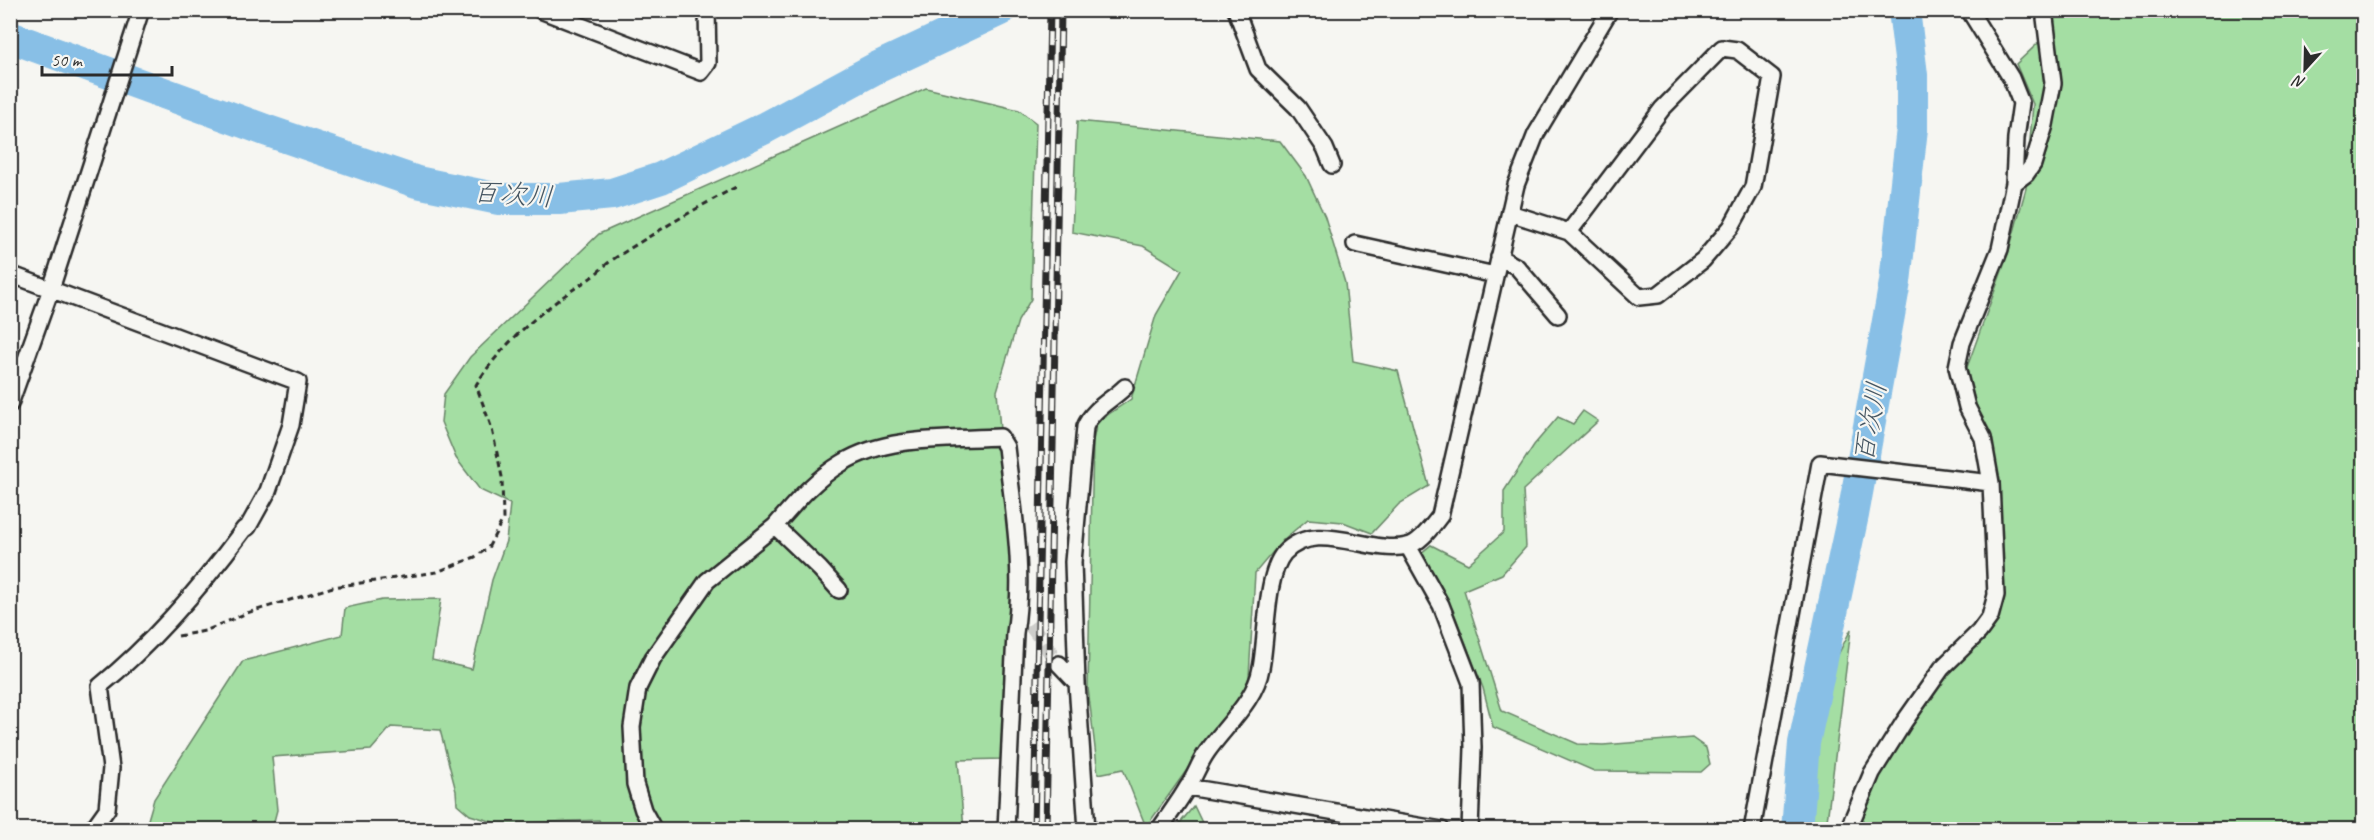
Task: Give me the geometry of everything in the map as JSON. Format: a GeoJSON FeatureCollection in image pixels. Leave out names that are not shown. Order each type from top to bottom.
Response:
{"type":"FeatureCollection","features":[{"type":"Feature","properties":{"kind":"street"},"geometry":{"type":"LineString","coordinates":[[10,404],[51,289],[141,10]]}},
{"type":"Feature","properties":{"kind":"street"},"geometry":{"type":"LineString","coordinates":[[540,10],[701,72],[708,63],[707,10]]}},
{"type":"Feature","properties":{"kind":"street"},"geometry":{"type":"LineString","coordinates":[[1236,10],[1258,69],[1298,108],[1325,148],[1332,165]]}},
{"type":"Feature","properties":{"kind":"street"},"geometry":{"type":"LineString","coordinates":[[1159,830],[1188,787],[1205,754],[1253,692],[1261,671],[1273,573],[1283,554],[1300,540],[1320,537],[1387,546],[1408,546],[1426,533],[1440,516],[1516,185],[1536,134],[1610,10]]}},
{"type":"Feature","properties":{"kind":"street"},"geometry":{"type":"LineString","coordinates":[[1848,830],[1872,773],[1904,722],[1942,668],[1979,632],[1990,617],[1996,596],[1991,483],[1983,438],[1967,406],[1957,367],[1962,343],[2000,249],[2013,183],[2021,103],[2011,78],[1969,10]]}},
{"type":"Feature","properties":{"kind":"street"},"geometry":{"type":"LineString","coordinates":[[2013,183],[2026,174],[2033,164],[2045,125],[2053,83],[2044,10]]}},
{"type":"Feature","properties":{"kind":"street"},"geometry":{"type":"LineString","coordinates":[[1510,213],[1569,232],[1639,297],[1658,295],[1703,260],[1731,227],[1753,187],[1772,77],[1737,50],[1722,48],[1662,109],[1569,232]]}},
{"type":"Feature","properties":{"kind":"street"},"geometry":{"type":"LineString","coordinates":[[1355,244],[1495,275]]}},
{"type":"Feature","properties":{"kind":"street"},"geometry":{"type":"LineString","coordinates":[[1499,257],[1517,267],[1558,315]]}},
{"type":"Feature","properties":{"kind":"street"},"geometry":{"type":"LineString","coordinates":[[10,274],[298,382],[291,425],[268,491],[248,527],[128,663],[100,686],[111,768],[107,809],[92,830]]}},
{"type":"Feature","properties":{"kind":"street"},"geometry":{"type":"LineString","coordinates":[[1087,830],[1077,682],[1073,562],[1086,427],[1089,417],[1125,387]]}},
{"type":"Feature","properties":{"kind":"street"},"geometry":{"type":"LineString","coordinates":[[654,830],[643,810],[635,784],[632,727],[638,688],[652,658],[707,581],[775,526],[810,487],[843,462],[871,451],[906,442],[1000,437],[1006,447],[1019,558],[1019,610],[1015,633],[1015,674],[1008,760],[1006,830]]}},
{"type":"Feature","properties":{"kind":"street"},"geometry":{"type":"LineString","coordinates":[[1752,830],[1820,463],[1991,483]]}},
{"type":"Feature","properties":{"kind":"street"},"geometry":{"type":"LineString","coordinates":[[775,526],[839,590]]}},
{"type":"Feature","properties":{"kind":"street"},"geometry":{"type":"LineString","coordinates":[[1408,546],[1441,605],[1471,683],[1473,748],[1470,830]]}},
{"type":"Feature","properties":{"kind":"street"},"geometry":{"type":"LineString","coordinates":[[1019,610],[1030,624]]}},
{"type":"Feature","properties":{"kind":"street"},"geometry":{"type":"LineString","coordinates":[[1059,664],[1077,682]]}},
{"type":"Feature","properties":{"kind":"street"},"geometry":{"type":"LineString","coordinates":[[1188,787],[1442,830]]}},
{"type":"Feature","properties":{"kind":"path"},"geometry":{"type":"LineString","coordinates":[[171,644],[179,635],[205,631],[247,613],[333,587],[437,572],[475,557],[488,548],[503,519],[503,508],[502,477],[492,429],[476,385],[486,368],[534,319],[570,290],[613,260],[738,186]]}},
{"type":"Feature","properties":{"kind":"green space"},"geometry":{"type":"Polygon","coordinates":[[[2051,11],[2363,11],[2363,829],[1850,830],[1880,775],[1930,695],[1994,621],[2004,596],[1997,475],[1966,370],[2008,254],[2026,188],[2033,104],[2016,64],[2053,29],[2051,11]]]}},
{"type":"Feature","properties":{"kind":"green space"},"geometry":{"type":"Polygon","coordinates":[[[926,88],[1019,110],[1036,123],[1031,299],[1018,321],[997,391],[1013,599],[1002,759],[958,760],[964,829],[603,830],[599,820],[500,824],[470,815],[457,804],[456,791],[440,730],[391,727],[371,750],[272,757],[277,810],[272,829],[145,830],[154,799],[243,661],[342,635],[345,608],[382,600],[441,599],[432,660],[472,669],[492,580],[506,541],[510,504],[480,490],[456,458],[441,422],[444,394],[470,357],[599,234],[926,88]]]}},
{"type":"Feature","properties":{"kind":"green space"},"geometry":{"type":"Polygon","coordinates":[[[1077,121],[1280,141],[1306,176],[1325,217],[1345,283],[1353,361],[1398,371],[1429,486],[1399,504],[1372,533],[1343,522],[1308,519],[1283,540],[1255,573],[1249,677],[1244,690],[1146,827],[1123,769],[1098,774],[1088,688],[1093,440],[1097,422],[1131,399],[1156,315],[1182,270],[1143,246],[1072,232],[1077,121]]]}},
{"type":"Feature","properties":{"kind":"green space"},"geometry":{"type":"Polygon","coordinates":[[[1583,411],[1598,421],[1523,490],[1526,547],[1502,574],[1464,590],[1502,711],[1578,744],[1603,745],[1692,738],[1706,748],[1710,764],[1701,772],[1594,771],[1493,727],[1483,688],[1453,610],[1420,554],[1431,545],[1468,564],[1504,532],[1504,491],[1534,445],[1558,417],[1573,424],[1583,411]]]}},
{"type":"Feature","properties":{"kind":"green space"},"geometry":{"type":"Polygon","coordinates":[[[1851,629],[1826,829],[1804,829],[1823,685],[1851,629]]]}},
{"type":"Feature","properties":{"kind":"green space"},"geometry":{"type":"Polygon","coordinates":[[[1194,806],[1205,829],[1175,829],[1194,806]]]}},
{"type":"Feature","properties":{"kind":"waterway","name":"百次川"},"geometry":{"type":"LineString","coordinates":[[10,37],[268,131],[417,182],[499,199],[559,199],[612,194],[661,178],[765,128],[876,68],[1000,10]]}},
{"type":"Feature","properties":{"kind":"waterway","name":"百次川"},"geometry":{"type":"LineString","coordinates":[[1797,830],[1804,743],[1853,515],[1895,282],[1912,128],[1912,75],[1904,10]]}},
{"type":"Feature","properties":{"kind":"tunnel"},"geometry":{"type":"LineString","coordinates":[[1030,624],[1059,664]]}},
{"type":"Feature","properties":{"kind":"railway"},"geometry":{"type":"LineString","coordinates":[[1034,830],[1050,10]]}},
{"type":"Feature","properties":{"kind":"railway"},"geometry":{"type":"LineString","coordinates":[[1046,830],[1061,10]]}}]}
